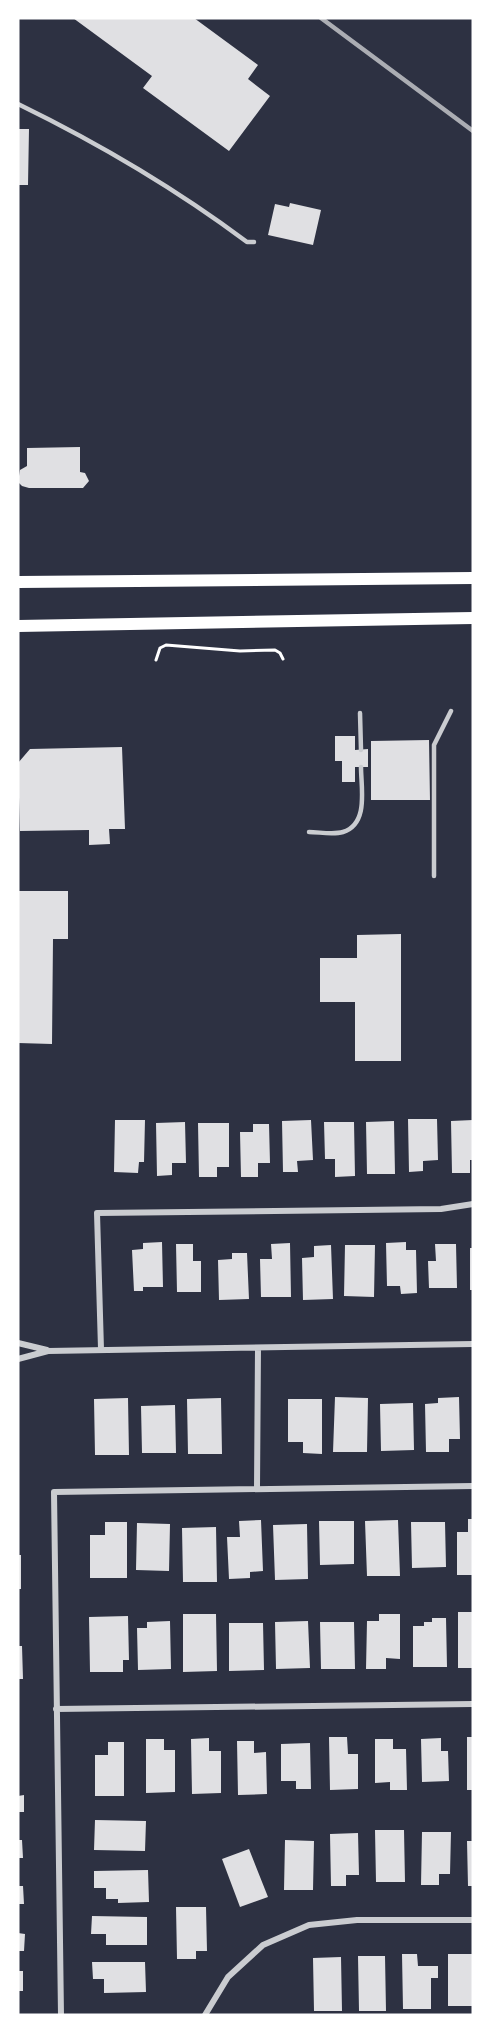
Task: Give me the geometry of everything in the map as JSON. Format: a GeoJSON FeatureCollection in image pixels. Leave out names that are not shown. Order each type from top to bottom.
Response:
{"type":"FeatureCollection","features":[{"type":"Feature","properties":{"kind":"main road"},"geometry":{"type":"LineString","coordinates":[[18,582],[473,578]]}},
{"type":"Feature","properties":{"kind":"main road"},"geometry":{"type":"LineString","coordinates":[[18,626],[473,618]]}},
{"type":"Feature","properties":{"kind":"street"},"geometry":{"type":"LineString","coordinates":[[100,1349],[97,1213],[441,1209],[473,1204]]}},
{"type":"Feature","properties":{"kind":"street"},"geometry":{"type":"LineString","coordinates":[[18,1343],[48,1351]]}},
{"type":"Feature","properties":{"kind":"street"},"geometry":{"type":"LineString","coordinates":[[18,1359],[48,1351],[100,1349],[473,1344]]}},
{"type":"Feature","properties":{"kind":"street"},"geometry":{"type":"LineString","coordinates":[[256,1488],[258,1348]]}},
{"type":"Feature","properties":{"kind":"street"},"geometry":{"type":"LineString","coordinates":[[61,2015],[54,1492],[473,1486]]}},
{"type":"Feature","properties":{"kind":"street"},"geometry":{"type":"LineString","coordinates":[[56,1709],[473,1704]]}},
{"type":"Feature","properties":{"kind":"street"},"geometry":{"type":"LineString","coordinates":[[205,2015],[228,1977],[263,1945],[309,1925],[357,1920],[473,1920]]}},
{"type":"Feature","properties":{"kind":"lane"},"geometry":{"type":"LineString","coordinates":[[18,104],[63,126],[180,194],[248,242],[254,242]]}},
{"type":"Feature","properties":{"kind":"lane"},"geometry":{"type":"LineString","coordinates":[[435,876],[434,745],[451,711]]}},
{"type":"Feature","properties":{"kind":"lane"},"geometry":{"type":"LineString","coordinates":[[360,712],[361,750]]}},
{"type":"Feature","properties":{"kind":"lane"},"geometry":{"type":"LineString","coordinates":[[309,832],[343,832],[356,823],[361,809],[361,767]]}},
{"type":"Feature","properties":{"kind":"path"},"geometry":{"type":"LineString","coordinates":[[156,660],[159,647],[166,645],[240,651],[274,650],[280,653],[283,659]]}},
{"type":"Feature","properties":{"kind":"building"},"geometry":{"type":"Polygon","coordinates":[[[73,18],[194,18],[258,65],[248,79],[270,96],[229,151],[143,88],[152,76],[73,18]]]}},
{"type":"Feature","properties":{"kind":"building"},"geometry":{"type":"Polygon","coordinates":[[[18,129],[29,129],[28,185],[18,185],[18,129]]]}},
{"type":"Feature","properties":{"kind":"building"},"geometry":{"type":"Polygon","coordinates":[[[290,203],[321,210],[313,245],[268,235],[275,204],[289,207],[290,203]]]}},
{"type":"Feature","properties":{"kind":"building"},"geometry":{"type":"Polygon","coordinates":[[[80,447],[80,472],[85,473],[89,481],[83,488],[29,488],[18,482],[20,470],[27,466],[27,448],[80,447]]]}},
{"type":"Feature","properties":{"kind":"building"},"geometry":{"type":"Polygon","coordinates":[[[335,736],[355,736],[355,750],[368,749],[368,767],[355,767],[355,782],[342,782],[342,761],[335,761],[335,736]]]}},
{"type":"Feature","properties":{"kind":"building"},"geometry":{"type":"Polygon","coordinates":[[[429,740],[430,800],[371,800],[371,741],[429,740]]]}},
{"type":"Feature","properties":{"kind":"building"},"geometry":{"type":"Polygon","coordinates":[[[122,747],[125,829],[109,829],[110,844],[89,845],[89,830],[20,831],[18,763],[30,749],[122,747]]]}},
{"type":"Feature","properties":{"kind":"building"},"geometry":{"type":"Polygon","coordinates":[[[18,891],[68,891],[68,939],[53,939],[52,1044],[18,1043],[18,891]]]}},
{"type":"Feature","properties":{"kind":"building"},"geometry":{"type":"Polygon","coordinates":[[[401,934],[401,1061],[355,1061],[355,1002],[320,1002],[320,958],[357,958],[357,935],[401,934]]]}},
{"type":"Feature","properties":{"kind":"building"},"geometry":{"type":"Polygon","coordinates":[[[408,1119],[437,1119],[438,1160],[423,1161],[423,1171],[409,1172],[408,1119]]]}},
{"type":"Feature","properties":{"kind":"building"},"geometry":{"type":"Polygon","coordinates":[[[115,1120],[145,1120],[144,1162],[139,1162],[138,1173],[114,1172],[115,1120]]]}},
{"type":"Feature","properties":{"kind":"building"},"geometry":{"type":"Polygon","coordinates":[[[311,1120],[313,1160],[297,1161],[298,1172],[283,1172],[282,1121],[311,1120]]]}},
{"type":"Feature","properties":{"kind":"building"},"geometry":{"type":"Polygon","coordinates":[[[473,1120],[473,1160],[470,1160],[470,1173],[452,1173],[451,1121],[473,1120]]]}},
{"type":"Feature","properties":{"kind":"building"},"geometry":{"type":"Polygon","coordinates":[[[394,1121],[395,1174],[367,1174],[366,1122],[394,1121]]]}},
{"type":"Feature","properties":{"kind":"building"},"geometry":{"type":"Polygon","coordinates":[[[185,1122],[186,1163],[172,1163],[172,1175],[157,1176],[156,1123],[185,1122]]]}},
{"type":"Feature","properties":{"kind":"building"},"geometry":{"type":"Polygon","coordinates":[[[324,1122],[354,1122],[355,1176],[335,1177],[335,1159],[325,1159],[324,1122]]]}},
{"type":"Feature","properties":{"kind":"building"},"geometry":{"type":"Polygon","coordinates":[[[198,1123],[229,1123],[229,1167],[217,1167],[217,1177],[199,1177],[198,1123]]]}},
{"type":"Feature","properties":{"kind":"building"},"geometry":{"type":"Polygon","coordinates":[[[253,1124],[269,1124],[270,1163],[258,1163],[258,1177],[241,1177],[240,1132],[253,1132],[253,1124]]]}},
{"type":"Feature","properties":{"kind":"building"},"geometry":{"type":"Polygon","coordinates":[[[162,1242],[163,1287],[143,1287],[143,1291],[134,1291],[132,1250],[143,1249],[143,1243],[162,1242]]]}},
{"type":"Feature","properties":{"kind":"building"},"geometry":{"type":"Polygon","coordinates":[[[406,1242],[406,1250],[416,1250],[417,1293],[401,1294],[400,1286],[387,1286],[386,1243],[406,1242]]]}},
{"type":"Feature","properties":{"kind":"building"},"geometry":{"type":"Polygon","coordinates":[[[290,1243],[291,1297],[261,1297],[260,1259],[272,1259],[271,1244],[290,1243]]]}},
{"type":"Feature","properties":{"kind":"building"},"geometry":{"type":"Polygon","coordinates":[[[176,1244],[193,1244],[193,1261],[201,1261],[201,1292],[177,1292],[176,1244]]]}},
{"type":"Feature","properties":{"kind":"building"},"geometry":{"type":"Polygon","coordinates":[[[435,1244],[456,1244],[457,1288],[429,1288],[428,1261],[436,1261],[435,1244]]]}},
{"type":"Feature","properties":{"kind":"building"},"geometry":{"type":"Polygon","coordinates":[[[331,1245],[333,1299],[303,1300],[302,1258],[314,1257],[314,1246],[331,1245]]]}},
{"type":"Feature","properties":{"kind":"building"},"geometry":{"type":"Polygon","coordinates":[[[345,1245],[375,1245],[374,1297],[344,1296],[345,1245]]]}},
{"type":"Feature","properties":{"kind":"building"},"geometry":{"type":"Polygon","coordinates":[[[470,1248],[473,1248],[473,1290],[470,1290],[470,1248]]]}},
{"type":"Feature","properties":{"kind":"building"},"geometry":{"type":"Polygon","coordinates":[[[232,1253],[247,1253],[249,1299],[219,1300],[218,1260],[232,1259],[232,1253]]]}},
{"type":"Feature","properties":{"kind":"building"},"geometry":{"type":"Polygon","coordinates":[[[335,1397],[368,1398],[367,1452],[333,1452],[335,1397]]]}},
{"type":"Feature","properties":{"kind":"building"},"geometry":{"type":"Polygon","coordinates":[[[459,1397],[460,1439],[449,1439],[449,1452],[426,1452],[425,1404],[438,1403],[438,1398],[459,1397]]]}},
{"type":"Feature","properties":{"kind":"building"},"geometry":{"type":"Polygon","coordinates":[[[128,1398],[129,1455],[95,1455],[94,1399],[128,1398]]]}},
{"type":"Feature","properties":{"kind":"building"},"geometry":{"type":"Polygon","coordinates":[[[221,1398],[222,1454],[188,1454],[187,1399],[221,1398]]]}},
{"type":"Feature","properties":{"kind":"building"},"geometry":{"type":"Polygon","coordinates":[[[288,1399],[322,1399],[322,1454],[303,1453],[303,1442],[288,1442],[288,1399]]]}},
{"type":"Feature","properties":{"kind":"building"},"geometry":{"type":"Polygon","coordinates":[[[413,1403],[414,1450],[381,1451],[380,1404],[413,1403]]]}},
{"type":"Feature","properties":{"kind":"building"},"geometry":{"type":"Polygon","coordinates":[[[175,1405],[176,1453],[142,1453],[141,1406],[175,1405]]]}},
{"type":"Feature","properties":{"kind":"building"},"geometry":{"type":"Polygon","coordinates":[[[468,1519],[473,1519],[473,1575],[457,1575],[457,1532],[468,1532],[468,1519]]]}},
{"type":"Feature","properties":{"kind":"building"},"geometry":{"type":"Polygon","coordinates":[[[261,1520],[263,1571],[250,1572],[250,1578],[229,1579],[227,1537],[240,1537],[239,1521],[261,1520]]]}},
{"type":"Feature","properties":{"kind":"building"},"geometry":{"type":"Polygon","coordinates":[[[398,1520],[400,1576],[367,1576],[365,1521],[398,1520]]]}},
{"type":"Feature","properties":{"kind":"building"},"geometry":{"type":"Polygon","coordinates":[[[319,1521],[354,1521],[354,1564],[320,1565],[319,1521]]]}},
{"type":"Feature","properties":{"kind":"building"},"geometry":{"type":"Polygon","coordinates":[[[105,1522],[127,1522],[127,1578],[90,1578],[90,1535],[105,1535],[105,1522]]]}},
{"type":"Feature","properties":{"kind":"building"},"geometry":{"type":"Polygon","coordinates":[[[411,1522],[445,1522],[446,1567],[412,1568],[411,1522]]]}},
{"type":"Feature","properties":{"kind":"building"},"geometry":{"type":"Polygon","coordinates":[[[137,1523],[170,1524],[169,1571],[136,1570],[137,1523]]]}},
{"type":"Feature","properties":{"kind":"building"},"geometry":{"type":"Polygon","coordinates":[[[307,1524],[308,1579],[275,1580],[273,1525],[307,1524]]]}},
{"type":"Feature","properties":{"kind":"building"},"geometry":{"type":"Polygon","coordinates":[[[216,1527],[217,1582],[183,1582],[182,1528],[216,1527]]]}},
{"type":"Feature","properties":{"kind":"building"},"geometry":{"type":"Polygon","coordinates":[[[18,1555],[21,1555],[21,1589],[18,1589],[18,1555]]]}},
{"type":"Feature","properties":{"kind":"building"},"geometry":{"type":"Polygon","coordinates":[[[458,1612],[473,1612],[473,1668],[458,1668],[458,1612]]]}},
{"type":"Feature","properties":{"kind":"building"},"geometry":{"type":"Polygon","coordinates":[[[183,1614],[216,1614],[217,1671],[183,1672],[183,1614]]]}},
{"type":"Feature","properties":{"kind":"building"},"geometry":{"type":"Polygon","coordinates":[[[379,1614],[400,1614],[400,1659],[386,1658],[386,1669],[366,1669],[367,1621],[379,1621],[379,1614]]]}},
{"type":"Feature","properties":{"kind":"building"},"geometry":{"type":"Polygon","coordinates":[[[128,1616],[129,1660],[123,1660],[123,1672],[90,1672],[89,1617],[128,1616]]]}},
{"type":"Feature","properties":{"kind":"building"},"geometry":{"type":"Polygon","coordinates":[[[432,1618],[446,1618],[447,1667],[413,1667],[413,1626],[424,1626],[424,1622],[432,1622],[432,1618]]]}},
{"type":"Feature","properties":{"kind":"building"},"geometry":{"type":"Polygon","coordinates":[[[170,1621],[171,1669],[138,1670],[137,1628],[147,1628],[147,1622],[170,1621]]]}},
{"type":"Feature","properties":{"kind":"building"},"geometry":{"type":"Polygon","coordinates":[[[308,1621],[310,1668],[276,1669],[275,1622],[308,1621]]]}},
{"type":"Feature","properties":{"kind":"building"},"geometry":{"type":"Polygon","coordinates":[[[320,1622],[354,1622],[355,1669],[321,1669],[320,1622]]]}},
{"type":"Feature","properties":{"kind":"building"},"geometry":{"type":"Polygon","coordinates":[[[229,1623],[263,1623],[264,1670],[229,1671],[229,1623]]]}},
{"type":"Feature","properties":{"kind":"building"},"geometry":{"type":"Polygon","coordinates":[[[18,1646],[22,1646],[23,1679],[18,1679],[18,1646]]]}},
{"type":"Feature","properties":{"kind":"building"},"geometry":{"type":"Polygon","coordinates":[[[329,1737],[347,1737],[348,1754],[358,1754],[358,1789],[330,1790],[329,1737]]]}},
{"type":"Feature","properties":{"kind":"building"},"geometry":{"type":"Polygon","coordinates":[[[467,1737],[473,1737],[473,1790],[467,1790],[467,1737]]]}},
{"type":"Feature","properties":{"kind":"building"},"geometry":{"type":"Polygon","coordinates":[[[209,1738],[209,1751],[221,1751],[221,1793],[192,1794],[191,1739],[209,1738]]]}},
{"type":"Feature","properties":{"kind":"building"},"geometry":{"type":"Polygon","coordinates":[[[441,1738],[441,1751],[448,1751],[449,1781],[422,1782],[421,1739],[441,1738]]]}},
{"type":"Feature","properties":{"kind":"building"},"geometry":{"type":"Polygon","coordinates":[[[146,1739],[164,1739],[164,1750],[175,1750],[175,1792],[146,1793],[146,1739]]]}},
{"type":"Feature","properties":{"kind":"building"},"geometry":{"type":"Polygon","coordinates":[[[375,1739],[393,1739],[393,1749],[406,1749],[407,1790],[390,1790],[390,1782],[375,1783],[375,1739]]]}},
{"type":"Feature","properties":{"kind":"building"},"geometry":{"type":"Polygon","coordinates":[[[237,1741],[254,1741],[254,1753],[266,1752],[267,1794],[238,1795],[237,1741]]]}},
{"type":"Feature","properties":{"kind":"building"},"geometry":{"type":"Polygon","coordinates":[[[108,1742],[124,1742],[124,1796],[95,1796],[95,1755],[108,1755],[108,1742]]]}},
{"type":"Feature","properties":{"kind":"building"},"geometry":{"type":"Polygon","coordinates":[[[310,1743],[311,1789],[296,1789],[296,1781],[281,1781],[281,1744],[310,1743]]]}},
{"type":"Feature","properties":{"kind":"building"},"geometry":{"type":"Polygon","coordinates":[[[24,1795],[24,1812],[18,1812],[18,1796],[24,1795]]]}},
{"type":"Feature","properties":{"kind":"building"},"geometry":{"type":"Polygon","coordinates":[[[95,1820],[146,1821],[145,1851],[94,1850],[95,1820]]]}},
{"type":"Feature","properties":{"kind":"building"},"geometry":{"type":"Polygon","coordinates":[[[375,1830],[404,1830],[405,1882],[376,1882],[375,1830]]]}},
{"type":"Feature","properties":{"kind":"building"},"geometry":{"type":"Polygon","coordinates":[[[422,1832],[451,1832],[450,1874],[439,1874],[439,1885],[421,1885],[422,1832]]]}},
{"type":"Feature","properties":{"kind":"building"},"geometry":{"type":"Polygon","coordinates":[[[358,1833],[359,1875],[346,1875],[346,1886],[331,1886],[330,1834],[358,1833]]]}},
{"type":"Feature","properties":{"kind":"building"},"geometry":{"type":"Polygon","coordinates":[[[18,1840],[22,1840],[23,1858],[18,1858],[18,1840]]]}},
{"type":"Feature","properties":{"kind":"building"},"geometry":{"type":"Polygon","coordinates":[[[285,1840],[314,1841],[313,1890],[284,1890],[285,1840]]]}},
{"type":"Feature","properties":{"kind":"building"},"geometry":{"type":"Polygon","coordinates":[[[467,1841],[473,1841],[473,1886],[468,1886],[467,1841]]]}},
{"type":"Feature","properties":{"kind":"building"},"geometry":{"type":"Polygon","coordinates":[[[249,1849],[268,1897],[240,1907],[222,1859],[249,1849]]]}},
{"type":"Feature","properties":{"kind":"building"},"geometry":{"type":"Polygon","coordinates":[[[148,1870],[149,1902],[118,1903],[118,1899],[106,1899],[106,1888],[94,1888],[94,1871],[148,1870]]]}},
{"type":"Feature","properties":{"kind":"building"},"geometry":{"type":"Polygon","coordinates":[[[18,1886],[23,1886],[24,1904],[18,1904],[18,1886]]]}},
{"type":"Feature","properties":{"kind":"building"},"geometry":{"type":"Polygon","coordinates":[[[176,1907],[206,1907],[207,1951],[196,1951],[196,1959],[177,1959],[176,1907]]]}},
{"type":"Feature","properties":{"kind":"building"},"geometry":{"type":"Polygon","coordinates":[[[92,1916],[147,1917],[147,1945],[106,1945],[106,1934],[91,1934],[92,1916]]]}},
{"type":"Feature","properties":{"kind":"building"},"geometry":{"type":"Polygon","coordinates":[[[18,1933],[25,1934],[24,1951],[18,1951],[18,1933]]]}},
{"type":"Feature","properties":{"kind":"building"},"geometry":{"type":"Polygon","coordinates":[[[402,1954],[417,1954],[418,1966],[438,1966],[438,1978],[431,1978],[431,2009],[403,2009],[402,1954]]]}},
{"type":"Feature","properties":{"kind":"building"},"geometry":{"type":"Polygon","coordinates":[[[448,1954],[473,1954],[473,2006],[448,2006],[448,1954]]]}},
{"type":"Feature","properties":{"kind":"building"},"geometry":{"type":"Polygon","coordinates":[[[358,1956],[385,1956],[386,2011],[359,2011],[358,1956]]]}},
{"type":"Feature","properties":{"kind":"building"},"geometry":{"type":"Polygon","coordinates":[[[341,1957],[342,2011],[314,2011],[313,1958],[341,1957]]]}},
{"type":"Feature","properties":{"kind":"building"},"geometry":{"type":"Polygon","coordinates":[[[92,1962],[145,1962],[146,1992],[104,1993],[104,1979],[93,1979],[92,1962]]]}},
{"type":"Feature","properties":{"kind":"building"},"geometry":{"type":"Polygon","coordinates":[[[18,1971],[23,1971],[23,1991],[18,1991],[18,1971]]]}},
{"type":"Feature","properties":{"kind":"railway"},"geometry":{"type":"LineString","coordinates":[[321,18],[473,131]]}}]}
